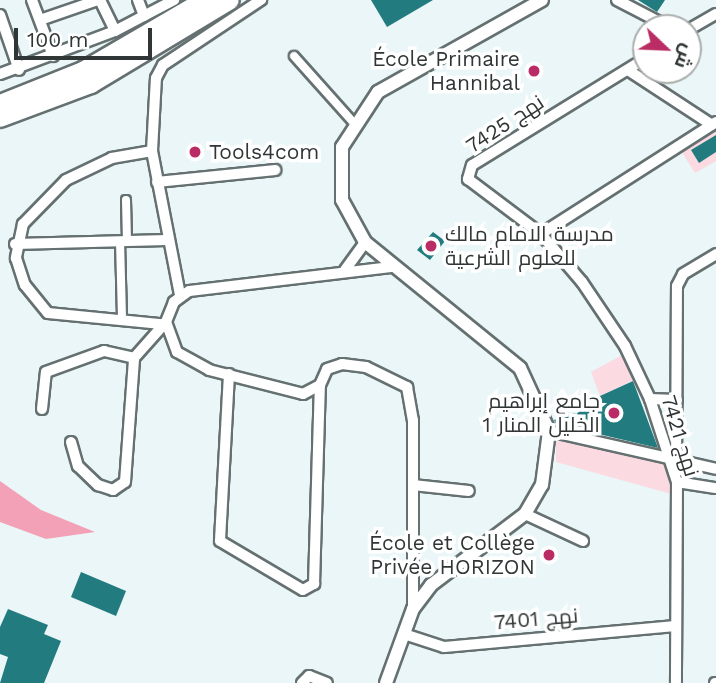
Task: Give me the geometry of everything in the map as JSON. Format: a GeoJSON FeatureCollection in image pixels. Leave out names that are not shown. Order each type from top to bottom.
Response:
{"type":"FeatureCollection","features":[{"type":"Feature","properties":{"kind":"highway"},"geometry":{"type":"LineString","coordinates":[[0,104],[83,71],[205,0]]}},
{"type":"Feature","properties":{"kind":"highway"},"geometry":{"type":"LineString","coordinates":[[0,118],[91,84],[230,0]]}},
{"type":"Feature","properties":{"kind":"street"},"geometry":{"type":"LineString","coordinates":[[32,0],[53,56]]}},
{"type":"Feature","properties":{"kind":"street"},"geometry":{"type":"LineString","coordinates":[[40,20],[99,0],[115,31]]}},
{"type":"Feature","properties":{"kind":"street"},"geometry":{"type":"LineString","coordinates":[[138,0],[144,16]]}},
{"type":"Feature","properties":{"kind":"street"},"geometry":{"type":"LineString","coordinates":[[0,74],[19,70],[115,31],[174,0]]}},
{"type":"Feature","properties":{"kind":"street"},"geometry":{"type":"LineString","coordinates":[[71,442],[78,466],[98,485],[113,490],[125,482],[134,358],[163,323],[180,295],[167,240],[152,151],[158,71],[261,0]]}},
{"type":"Feature","properties":{"kind":"street"},"geometry":{"type":"LineString","coordinates":[[413,609],[450,568],[525,514],[542,485],[549,431],[520,368],[391,267],[365,242],[349,219],[339,176],[353,122],[379,92],[542,0]]}},
{"type":"Feature","properties":{"kind":"street"},"geometry":{"type":"LineString","coordinates":[[617,0],[644,14]]}},
{"type":"Feature","properties":{"kind":"street"},"geometry":{"type":"LineString","coordinates":[[0,15],[19,70]]}},
{"type":"Feature","properties":{"kind":"street"},"geometry":{"type":"LineString","coordinates":[[294,56],[353,122]]}},
{"type":"Feature","properties":{"kind":"street","name":"نهج 7425"},"geometry":{"type":"LineString","coordinates":[[541,234],[472,185],[472,165],[632,67]]}},
{"type":"Feature","properties":{"kind":"street"},"geometry":{"type":"LineString","coordinates":[[541,234],[714,124],[628,70]]}},
{"type":"Feature","properties":{"kind":"street"},"geometry":{"type":"LineString","coordinates":[[152,151],[111,158],[66,180],[23,224],[15,244],[25,285],[48,313],[122,317],[163,323]]}},
{"type":"Feature","properties":{"kind":"street"},"geometry":{"type":"LineString","coordinates":[[157,182],[275,170]]}},
{"type":"Feature","properties":{"kind":"street"},"geometry":{"type":"LineString","coordinates":[[122,317],[126,200]]}},
{"type":"Feature","properties":{"kind":"street","name":"نهج 7421"},"geometry":{"type":"LineString","coordinates":[[541,234],[625,346],[650,399],[674,461]]}},
{"type":"Feature","properties":{"kind":"street"},"geometry":{"type":"LineString","coordinates":[[15,244],[167,240]]}},
{"type":"Feature","properties":{"kind":"street"},"geometry":{"type":"LineString","coordinates":[[345,270],[365,242]]}},
{"type":"Feature","properties":{"kind":"street","name":"نهج 7421"},"geometry":{"type":"LineString","coordinates":[[676,683],[673,626],[676,478],[674,461],[679,279],[716,254]]}},
{"type":"Feature","properties":{"kind":"street"},"geometry":{"type":"LineString","coordinates":[[180,295],[345,270],[391,267]]}},
{"type":"Feature","properties":{"kind":"street"},"geometry":{"type":"LineString","coordinates":[[163,323],[185,360],[295,393],[320,385]]}},
{"type":"Feature","properties":{"kind":"street"},"geometry":{"type":"LineString","coordinates":[[41,409],[46,372],[104,351],[134,358]]}},
{"type":"Feature","properties":{"kind":"street"},"geometry":{"type":"LineString","coordinates":[[229,374],[219,531],[225,545],[303,590],[314,584],[320,385],[327,369],[342,364],[366,367],[407,387],[413,485],[413,609],[386,683]]}},
{"type":"Feature","properties":{"kind":"street"},"geometry":{"type":"LineString","coordinates":[[650,399],[677,400]]}},
{"type":"Feature","properties":{"kind":"street"},"geometry":{"type":"LineString","coordinates":[[549,431],[716,469]]}},
{"type":"Feature","properties":{"kind":"street"},"geometry":{"type":"LineString","coordinates":[[676,478],[716,488]]}},
{"type":"Feature","properties":{"kind":"street"},"geometry":{"type":"LineString","coordinates":[[413,485],[469,491]]}},
{"type":"Feature","properties":{"kind":"street"},"geometry":{"type":"LineString","coordinates":[[525,514],[583,541]]}},
{"type":"Feature","properties":{"kind":"street","name":"نهج 7401"},"geometry":{"type":"LineString","coordinates":[[404,634],[444,647],[673,626]]}},
{"type":"Feature","properties":{"kind":"street"},"geometry":{"type":"LineString","coordinates":[[302,683],[309,676],[327,683]]}},
{"type":"Feature","properties":{"kind":"shaded area"},"geometry":{"type":"Polygon","coordinates":[[[716,131],[716,161],[695,173],[681,151],[716,131]]]}},
{"type":"Feature","properties":{"kind":"shaded area"},"geometry":{"type":"Polygon","coordinates":[[[622,355],[636,379],[600,396],[591,372],[622,355]]]}},
{"type":"Feature","properties":{"kind":"shaded area"},"geometry":{"type":"Polygon","coordinates":[[[556,431],[667,458],[675,495],[556,462],[556,431]]]}},
{"type":"Feature","properties":{"kind":"shaded area"},"geometry":{"type":"Polygon","coordinates":[[[0,481],[41,510],[95,532],[46,539],[0,522],[0,481]]]}},
{"type":"Feature","properties":{"kind":"building"},"geometry":{"type":"Polygon","coordinates":[[[371,0],[433,0],[387,27],[371,0]]]}},
{"type":"Feature","properties":{"kind":"building"},"geometry":{"type":"Polygon","coordinates":[[[638,0],[665,0],[657,12],[638,0]]]}},
{"type":"Feature","properties":{"kind":"building"},"geometry":{"type":"Polygon","coordinates":[[[716,135],[716,152],[699,163],[691,150],[716,135]]]}},
{"type":"Feature","properties":{"kind":"building","name":"مدرسة الامام مالك للعلوم الشرعية"},"geometry":{"type":"Polygon","coordinates":[[[433,232],[445,241],[430,260],[417,250],[433,232]]]}},
{"type":"Feature","properties":{"kind":"building","name":"جامع إبراهيم الخليل المنار 1"},"geometry":{"type":"Polygon","coordinates":[[[633,381],[658,448],[556,424],[554,420],[599,405],[600,396],[633,381]]]}},
{"type":"Feature","properties":{"kind":"building"},"geometry":{"type":"Polygon","coordinates":[[[81,572],[126,591],[116,616],[71,597],[81,572]]]}},
{"type":"Feature","properties":{"kind":"building"},"geometry":{"type":"Polygon","coordinates":[[[8,609],[48,625],[44,634],[61,641],[44,683],[0,683],[8,657],[0,654],[0,627],[8,609]]]}},
{"type":"Feature","properties":{"kind":"place","name":"École Primaire Hannibal"},"geometry":{"type":"Point","coordinates":[534,71]}},
{"type":"Feature","properties":{"kind":"place","name":"Tools4com"},"geometry":{"type":"Point","coordinates":[195,152]}},
{"type":"Feature","properties":{"kind":"place","name":"مدرسة الامام مالك للعلوم الشرعية"},"geometry":{"type":"Point","coordinates":[431,246]}},
{"type":"Feature","properties":{"kind":"place","name":"جامع إبراهيم الخليل المنار 1"},"geometry":{"type":"Point","coordinates":[614,413]}},
{"type":"Feature","properties":{"kind":"place","name":"École et Collège Privée HORIZON"},"geometry":{"type":"Point","coordinates":[549,555]}}]}
